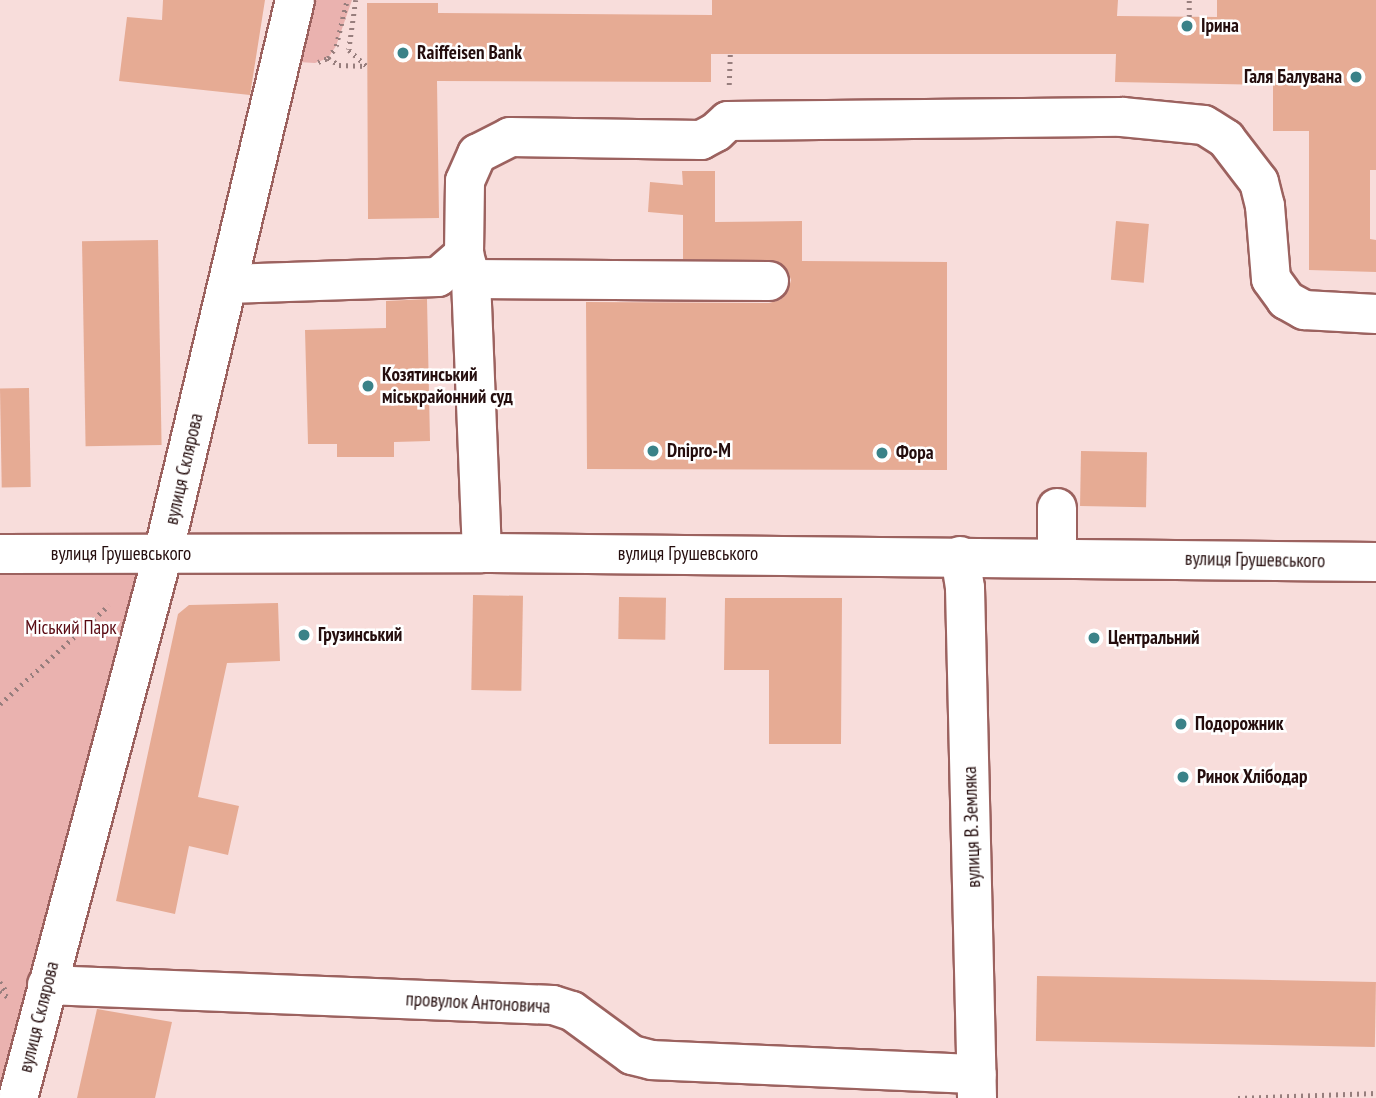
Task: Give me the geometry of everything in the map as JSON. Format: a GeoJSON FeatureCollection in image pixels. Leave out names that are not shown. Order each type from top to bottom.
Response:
{"type":"FeatureCollection","features":[{"type":"Feature","properties":{"kind":"street","name":"вулиця Склярова"},"geometry":{"type":"LineString","coordinates":[[18,1098],[163,554],[295,0]]}},
{"type":"Feature","properties":{"kind":"street"},"geometry":{"type":"LineString","coordinates":[[482,553],[465,181],[477,154],[510,137],[701,140],[728,121],[1122,117],[1204,125],[1226,139],[1258,182],[1265,206],[1271,279],[1286,300],[1304,310],[1376,314]]}},
{"type":"Feature","properties":{"kind":"street"},"geometry":{"type":"LineString","coordinates":[[228,284],[438,277],[467,267],[769,282]]}},
{"type":"Feature","properties":{"kind":"street"},"geometry":{"type":"LineString","coordinates":[[1057,508],[1057,556]]}},
{"type":"Feature","properties":{"kind":"street","name":"вулиця Грушевського"},"geometry":{"type":"LineString","coordinates":[[0,554],[1057,556],[1376,562]]}},
{"type":"Feature","properties":{"kind":"street","name":"вулиця В. Земляка"},"geometry":{"type":"LineString","coordinates":[[960,556],[965,588],[977,1086]]}},
{"type":"Feature","properties":{"kind":"street","name":"провулок Антоновича"},"geometry":{"type":"LineString","coordinates":[[47,985],[553,1005],[572,1011],[632,1055],[652,1060],[977,1086]]}},
{"type":"Feature","properties":{"kind":"path"},"geometry":{"type":"LineString","coordinates":[[328,58],[339,65],[367,66],[349,50],[356,0]]}},
{"type":"Feature","properties":{"kind":"path"},"geometry":{"type":"LineString","coordinates":[[1189,0],[1189,17]]}},
{"type":"Feature","properties":{"kind":"path"},"geometry":{"type":"LineString","coordinates":[[0,704],[113,601]]}},
{"type":"Feature","properties":{"kind":"path"},"geometry":{"type":"LineString","coordinates":[[1238,1098],[1376,1093]]}},
{"type":"Feature","properties":{"kind":"green space"},"geometry":{"type":"Polygon","coordinates":[[[295,0],[352,0],[336,46],[328,58],[315,63],[281,61],[295,0]]]}},
{"type":"Feature","properties":{"kind":"green space","name":"Міський Парк"},"geometry":{"type":"Polygon","coordinates":[[[163,554],[0,1098],[0,555],[163,554]]]}},
{"type":"Feature","properties":{"kind":"building"},"geometry":{"type":"Polygon","coordinates":[[[163,0],[265,0],[250,95],[119,81],[127,17],[162,20],[163,0]]]}},
{"type":"Feature","properties":{"kind":"building"},"geometry":{"type":"Polygon","coordinates":[[[712,0],[1118,0],[1117,16],[1217,17],[1217,0],[1376,0],[1376,170],[1370,170],[1370,239],[1376,240],[1376,272],[1309,270],[1309,131],[1273,131],[1273,85],[1115,82],[1116,54],[711,54],[711,82],[437,81],[439,218],[368,219],[367,3],[438,3],[438,13],[712,15],[712,0]]]}},
{"type":"Feature","properties":{"kind":"building"},"geometry":{"type":"Polygon","coordinates":[[[682,171],[715,171],[715,222],[802,221],[802,261],[947,262],[947,470],[587,469],[586,302],[769,303],[780,300],[788,291],[791,280],[788,271],[779,262],[683,259],[683,215],[648,212],[650,182],[683,185],[682,171]]]}},
{"type":"Feature","properties":{"kind":"building"},"geometry":{"type":"Polygon","coordinates":[[[1116,221],[1149,224],[1144,283],[1111,280],[1116,221]]]}},
{"type":"Feature","properties":{"kind":"building"},"geometry":{"type":"Polygon","coordinates":[[[158,240],[162,445],[86,446],[82,241],[158,240]]]}},
{"type":"Feature","properties":{"kind":"building","name":"Козятинський міськрайонний суд"},"geometry":{"type":"Polygon","coordinates":[[[427,299],[430,441],[394,442],[394,457],[337,457],[337,444],[308,444],[305,330],[386,328],[386,301],[427,299]]]}},
{"type":"Feature","properties":{"kind":"building"},"geometry":{"type":"Polygon","coordinates":[[[29,388],[31,487],[2,487],[0,389],[29,388]]]}},
{"type":"Feature","properties":{"kind":"building"},"geometry":{"type":"Polygon","coordinates":[[[1081,451],[1147,452],[1146,507],[1080,506],[1081,451]]]}},
{"type":"Feature","properties":{"kind":"building"},"geometry":{"type":"Polygon","coordinates":[[[473,595],[523,596],[521,691],[471,690],[473,595]]]}},
{"type":"Feature","properties":{"kind":"building"},"geometry":{"type":"Polygon","coordinates":[[[619,597],[666,598],[665,640],[618,639],[619,597]]]}},
{"type":"Feature","properties":{"kind":"building"},"geometry":{"type":"Polygon","coordinates":[[[725,598],[842,598],[841,744],[769,744],[769,670],[724,670],[725,598]]]}},
{"type":"Feature","properties":{"kind":"building"},"geometry":{"type":"Polygon","coordinates":[[[278,603],[280,661],[227,663],[198,797],[239,806],[228,855],[189,846],[175,914],[116,901],[178,614],[189,605],[278,603]]]}},
{"type":"Feature","properties":{"kind":"building"},"geometry":{"type":"Polygon","coordinates":[[[1037,976],[1376,982],[1375,1047],[1036,1041],[1037,976]]]}},
{"type":"Feature","properties":{"kind":"building"},"geometry":{"type":"Polygon","coordinates":[[[97,1009],[172,1022],[155,1098],[77,1098],[97,1009]]]}},
{"type":"Feature","properties":{"kind":"place","name":"Ірина"},"geometry":{"type":"Point","coordinates":[1187,26]}},
{"type":"Feature","properties":{"kind":"place","name":"Raiffeisen Bank"},"geometry":{"type":"Point","coordinates":[403,53]}},
{"type":"Feature","properties":{"kind":"place","name":"Галя Балувана"},"geometry":{"type":"Point","coordinates":[1356,77]}},
{"type":"Feature","properties":{"kind":"place","name":"Козятинський міськрайонний суд"},"geometry":{"type":"Point","coordinates":[368,386]}},
{"type":"Feature","properties":{"kind":"place","name":"Dnipro-M"},"geometry":{"type":"Point","coordinates":[653,451]}},
{"type":"Feature","properties":{"kind":"place","name":"Фора"},"geometry":{"type":"Point","coordinates":[882,453]}},
{"type":"Feature","properties":{"kind":"place","name":"Грузинський"},"geometry":{"type":"Point","coordinates":[304,635]}},
{"type":"Feature","properties":{"kind":"place","name":"Центральний"},"geometry":{"type":"Point","coordinates":[1094,638]}},
{"type":"Feature","properties":{"kind":"place","name":"Подорожник"},"geometry":{"type":"Point","coordinates":[1181,724]}},
{"type":"Feature","properties":{"kind":"place","name":"Ринок Хлібодар"},"geometry":{"type":"Point","coordinates":[1183,777]}}]}
